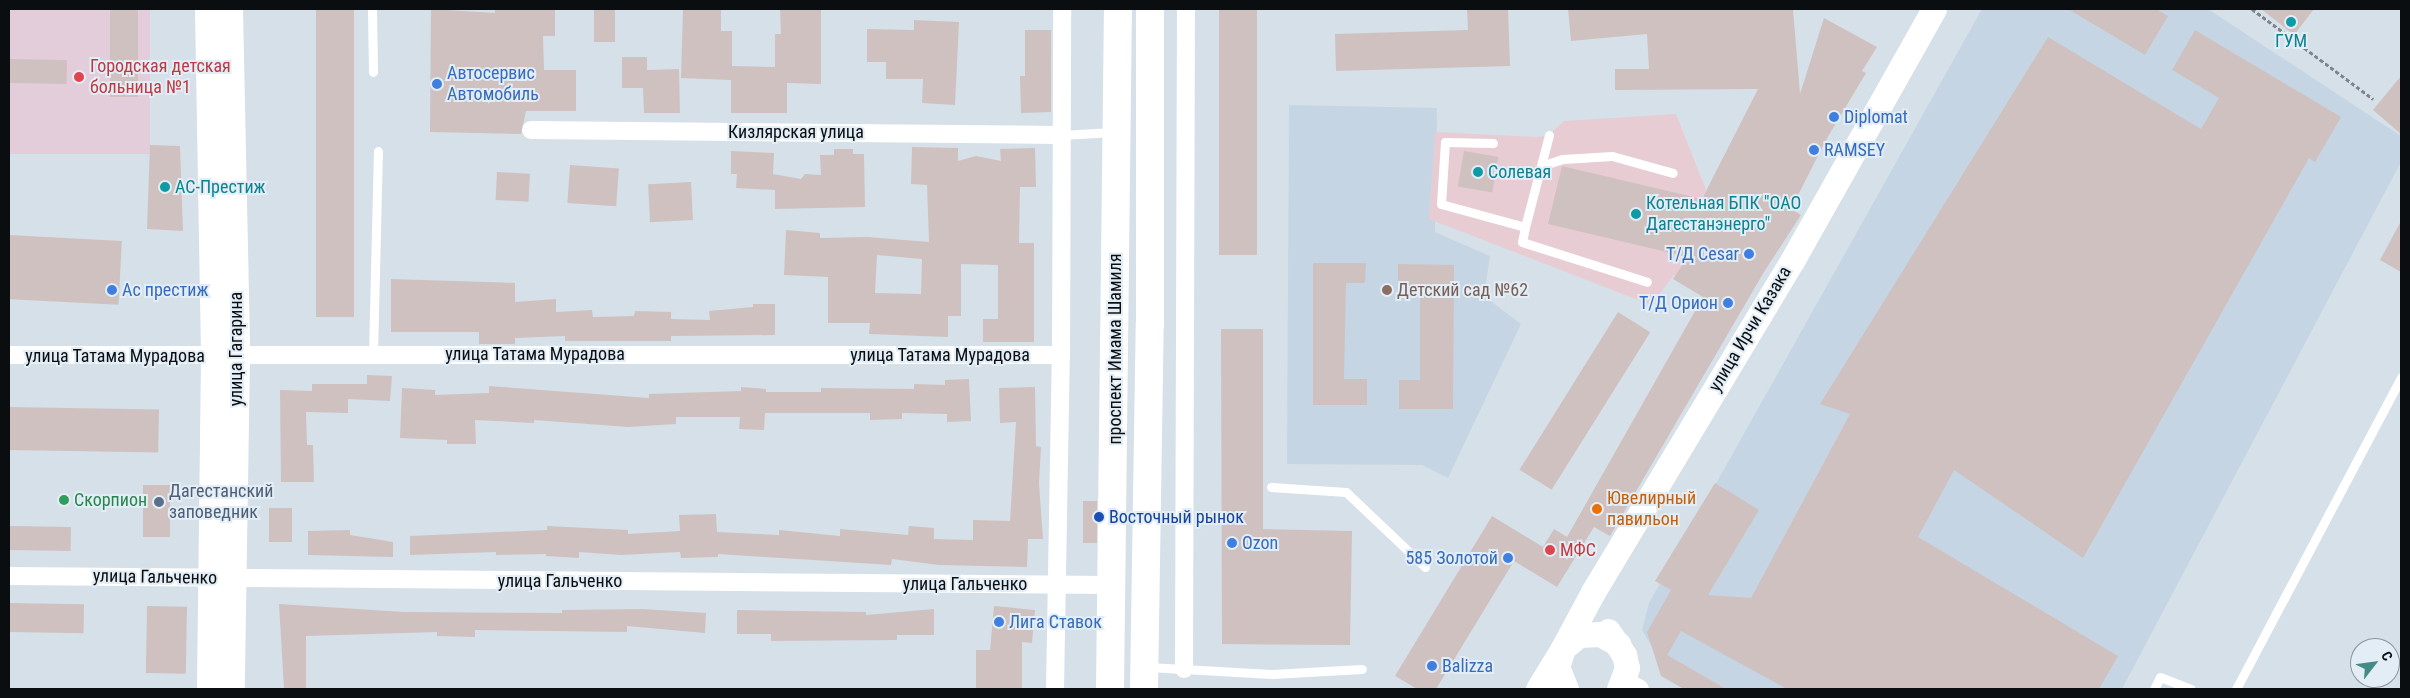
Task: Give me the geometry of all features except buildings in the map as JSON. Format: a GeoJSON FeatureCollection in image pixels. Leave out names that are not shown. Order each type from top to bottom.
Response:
{"type":"FeatureCollection","features":[{"type":"Feature","properties":{"kind":"main road","name":"улица Гагарина"},"geometry":{"type":"LineString","coordinates":[[207,9],[225,356]]}},
{"type":"Feature","properties":{"kind":"main road","name":"улица Гагарина"},"geometry":{"type":"LineString","coordinates":[[209,689],[221,577],[230,9]]}},
{"type":"Feature","properties":{"kind":"main road","name":"проспект Имама Шамиля"},"geometry":{"type":"LineString","coordinates":[[1110,689],[1115,132],[1118,9]]}},
{"type":"Feature","properties":{"kind":"main road","name":"проспект Имама Шамиля"},"geometry":{"type":"LineString","coordinates":[[1145,678],[1150,323],[1150,9]]}},
{"type":"Feature","properties":{"kind":"main road","name":"улица Ирчи Казака"},"geometry":{"type":"LineString","coordinates":[[1538,689],[1563,648],[1593,592],[1792,261],[1934,9]]}},
{"type":"Feature","properties":{"kind":"main road","name":"улица Гагарина"},"geometry":{"type":"LineString","coordinates":[[221,577],[232,689]]}},
{"type":"Feature","properties":{"kind":"main road"},"geometry":{"type":"LineString","coordinates":[[1593,592],[1600,616],[1618,644],[1625,661],[1628,686]]}},
{"type":"Feature","properties":{"kind":"main road"},"geometry":{"type":"LineString","coordinates":[[1566,689],[1557,667],[1563,648],[1579,635],[1589,633],[1600,634],[1618,644]]}},
{"type":"Feature","properties":{"kind":"street"},"geometry":{"type":"LineString","coordinates":[[1055,689],[1061,355],[1062,9]]}},
{"type":"Feature","properties":{"kind":"street"},"geometry":{"type":"LineString","coordinates":[[1184,669],[1186,9]]}},
{"type":"Feature","properties":{"kind":"street","name":"Кизлярская улица"},"geometry":{"type":"LineString","coordinates":[[531,130],[1061,134]]}},
{"type":"Feature","properties":{"kind":"street","name":"улица Татама Мурадова"},"geometry":{"type":"LineString","coordinates":[[9,355],[1061,355]]}},
{"type":"Feature","properties":{"kind":"street","name":"улица Гальченко"},"geometry":{"type":"LineString","coordinates":[[9,576],[1112,585]]}},
{"type":"Feature","properties":{"kind":"lane"},"geometry":{"type":"LineString","coordinates":[[372,9],[373,72]]}},
{"type":"Feature","properties":{"kind":"lane"},"geometry":{"type":"LineString","coordinates":[[1061,134],[1115,132]]}},
{"type":"Feature","properties":{"kind":"lane"},"geometry":{"type":"LineString","coordinates":[[1549,135],[1522,242],[1647,282]]}},
{"type":"Feature","properties":{"kind":"lane"},"geometry":{"type":"LineString","coordinates":[[1493,143],[1445,142],[1441,204],[1525,227]]}},
{"type":"Feature","properties":{"kind":"lane"},"geometry":{"type":"LineString","coordinates":[[373,354],[378,151]]}},
{"type":"Feature","properties":{"kind":"lane"},"geometry":{"type":"LineString","coordinates":[[1541,166],[1563,159],[1612,156],[1673,173]]}},
{"type":"Feature","properties":{"kind":"lane"},"geometry":{"type":"LineString","coordinates":[[2236,689],[2401,377]]}},
{"type":"Feature","properties":{"kind":"lane"},"geometry":{"type":"LineString","coordinates":[[1271,488],[1346,492],[1425,567]]}},
{"type":"Feature","properties":{"kind":"lane"},"geometry":{"type":"LineString","coordinates":[[1145,678],[1184,669],[1272,674],[1362,668]]}},
{"type":"Feature","properties":{"kind":"lane"},"geometry":{"type":"LineString","coordinates":[[2154,689],[2160,677],[2191,689]]}},
{"type":"Feature","properties":{"kind":"path"},"geometry":{"type":"LineString","coordinates":[[2252,9],[2373,100]]}},
{"type":"Feature","properties":{"kind":"shaded area","name":"Городская детская больница №1"},"geometry":{"type":"Polygon","coordinates":[[[9,9],[150,9],[150,154],[9,154],[9,9]]]}},
{"type":"Feature","properties":{"kind":"shaded area"},"geometry":{"type":"Polygon","coordinates":[[[1982,9],[2208,9],[2401,136],[2401,162],[2122,689],[1692,689],[1669,676],[1642,630],[1649,603],[1982,9]]]}},
{"type":"Feature","properties":{"kind":"shaded area","name":"Детский сад №62"},"geometry":{"type":"Polygon","coordinates":[[[1289,105],[1437,108],[1435,232],[1490,256],[1484,296],[1521,324],[1448,478],[1422,465],[1287,464],[1289,105]]]}},
{"type":"Feature","properties":{"kind":"shaded area"},"geometry":{"type":"Polygon","coordinates":[[[1676,114],[1706,190],[1695,209],[1706,282],[1674,275],[1651,305],[1429,219],[1435,132],[1538,137],[1549,135],[1564,121],[1676,114]]]}},
{"type":"Feature","properties":{"kind":"place","name":"ГУМ"},"geometry":{"type":"Point","coordinates":[2291,22]}},
{"type":"Feature","properties":{"kind":"place","name":"Городская детская больница №1"},"geometry":{"type":"Point","coordinates":[79,77]}},
{"type":"Feature","properties":{"kind":"place","name":"Автосервис Автомобиль"},"geometry":{"type":"Point","coordinates":[437,84]}},
{"type":"Feature","properties":{"kind":"place","name":"Diplomat"},"geometry":{"type":"Point","coordinates":[1834,117]}},
{"type":"Feature","properties":{"kind":"place","name":"RAMSEY"},"geometry":{"type":"Point","coordinates":[1814,150]}},
{"type":"Feature","properties":{"kind":"place","name":"Солевая"},"geometry":{"type":"Point","coordinates":[1478,172]}},
{"type":"Feature","properties":{"kind":"place","name":"АС-Престиж"},"geometry":{"type":"Point","coordinates":[165,187]}},
{"type":"Feature","properties":{"kind":"place","name":"Котельная БПК \"ОАО Дагестанэнерго\""},"geometry":{"type":"Point","coordinates":[1636,214]}},
{"type":"Feature","properties":{"kind":"place","name":"Т/Д Cesar"},"geometry":{"type":"Point","coordinates":[1749,254]}},
{"type":"Feature","properties":{"kind":"place","name":"Ас престиж"},"geometry":{"type":"Point","coordinates":[112,290]}},
{"type":"Feature","properties":{"kind":"place","name":"Детский сад №62"},"geometry":{"type":"Point","coordinates":[1387,290]}},
{"type":"Feature","properties":{"kind":"place","name":"Т/Д Орион"},"geometry":{"type":"Point","coordinates":[1728,303]}},
{"type":"Feature","properties":{"kind":"place","name":"Скорпион"},"geometry":{"type":"Point","coordinates":[64,500]}},
{"type":"Feature","properties":{"kind":"place","name":"Дагестанский заповедник"},"geometry":{"type":"Point","coordinates":[159,502]}},
{"type":"Feature","properties":{"kind":"place","name":"Ювелирный павильон"},"geometry":{"type":"Point","coordinates":[1597,509]}},
{"type":"Feature","properties":{"kind":"place","name":"Восточный рынок"},"geometry":{"type":"Point","coordinates":[1099,517]}},
{"type":"Feature","properties":{"kind":"place","name":"Ozon"},"geometry":{"type":"Point","coordinates":[1232,543]}},
{"type":"Feature","properties":{"kind":"place","name":"МФС"},"geometry":{"type":"Point","coordinates":[1550,550]}},
{"type":"Feature","properties":{"kind":"place","name":"585 Золотой"},"geometry":{"type":"Point","coordinates":[1508,558]}},
{"type":"Feature","properties":{"kind":"place","name":"Лига Ставок"},"geometry":{"type":"Point","coordinates":[999,622]}},
{"type":"Feature","properties":{"kind":"place","name":"Balizza"},"geometry":{"type":"Point","coordinates":[1432,666]}}]}
